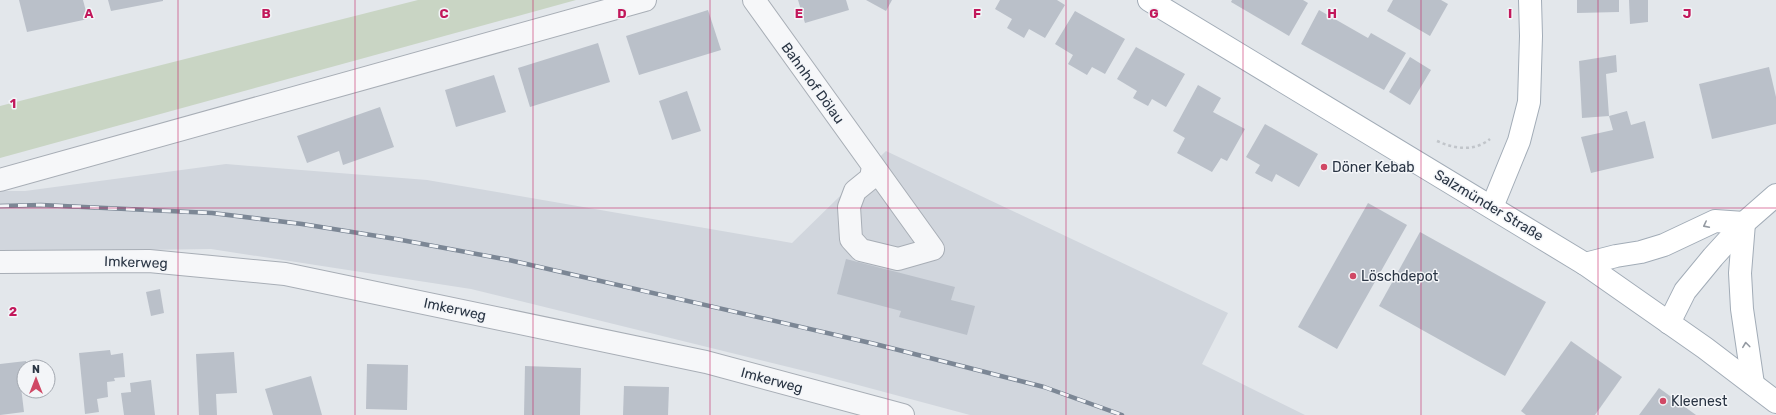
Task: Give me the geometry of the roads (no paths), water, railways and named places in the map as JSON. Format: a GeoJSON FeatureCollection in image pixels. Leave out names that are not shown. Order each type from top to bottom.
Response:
{"type":"FeatureCollection","features":[{"type":"Feature","properties":{"kind":"main road","name":"Salzmünder Straße"},"geometry":{"type":"LineString","coordinates":[[1149,0],[1585,264],[1670,322],[1776,402]]}},
{"type":"Feature","properties":{"kind":"main road"},"geometry":{"type":"LineString","coordinates":[[1492,207],[1519,141],[1530,102],[1530,0]]}},
{"type":"Feature","properties":{"kind":"main road"},"geometry":{"type":"LineString","coordinates":[[1670,322],[1685,291],[1713,257],[1744,223],[1776,195]]}},
{"type":"Feature","properties":{"kind":"main road"},"geometry":{"type":"LineString","coordinates":[[1585,264],[1616,256],[1641,252],[1664,245],[1715,221],[1744,223]]}},
{"type":"Feature","properties":{"kind":"main road"},"geometry":{"type":"LineString","coordinates":[[1744,223],[1740,273],[1742,309],[1753,384]]}},
{"type":"Feature","properties":{"kind":"street"},"geometry":{"type":"LineString","coordinates":[[0,180],[645,0]]}},
{"type":"Feature","properties":{"kind":"street","name":"Bahnhof Dölau"},"geometry":{"type":"LineString","coordinates":[[754,0],[873,166]]}},
{"type":"Feature","properties":{"kind":"street","name":"Imkerweg"},"geometry":{"type":"LineString","coordinates":[[0,262],[149,261],[285,274],[706,362],[902,415]]}},
{"type":"Feature","properties":{"kind":"railway"},"geometry":{"type":"LineString","coordinates":[[0,206],[41,205],[212,213],[302,224],[396,239],[509,260],[875,344],[1044,387],[1122,415]]}},
{"type":"Feature","properties":{"kind":"place","name":"Döner Kebab"},"geometry":{"type":"Point","coordinates":[1324,167]}},
{"type":"Feature","properties":{"kind":"place","name":"Löschdepot"},"geometry":{"type":"Point","coordinates":[1353,276]}},
{"type":"Feature","properties":{"kind":"place","name":"Kleenest"},"geometry":{"type":"Point","coordinates":[1663,401]}}]}
